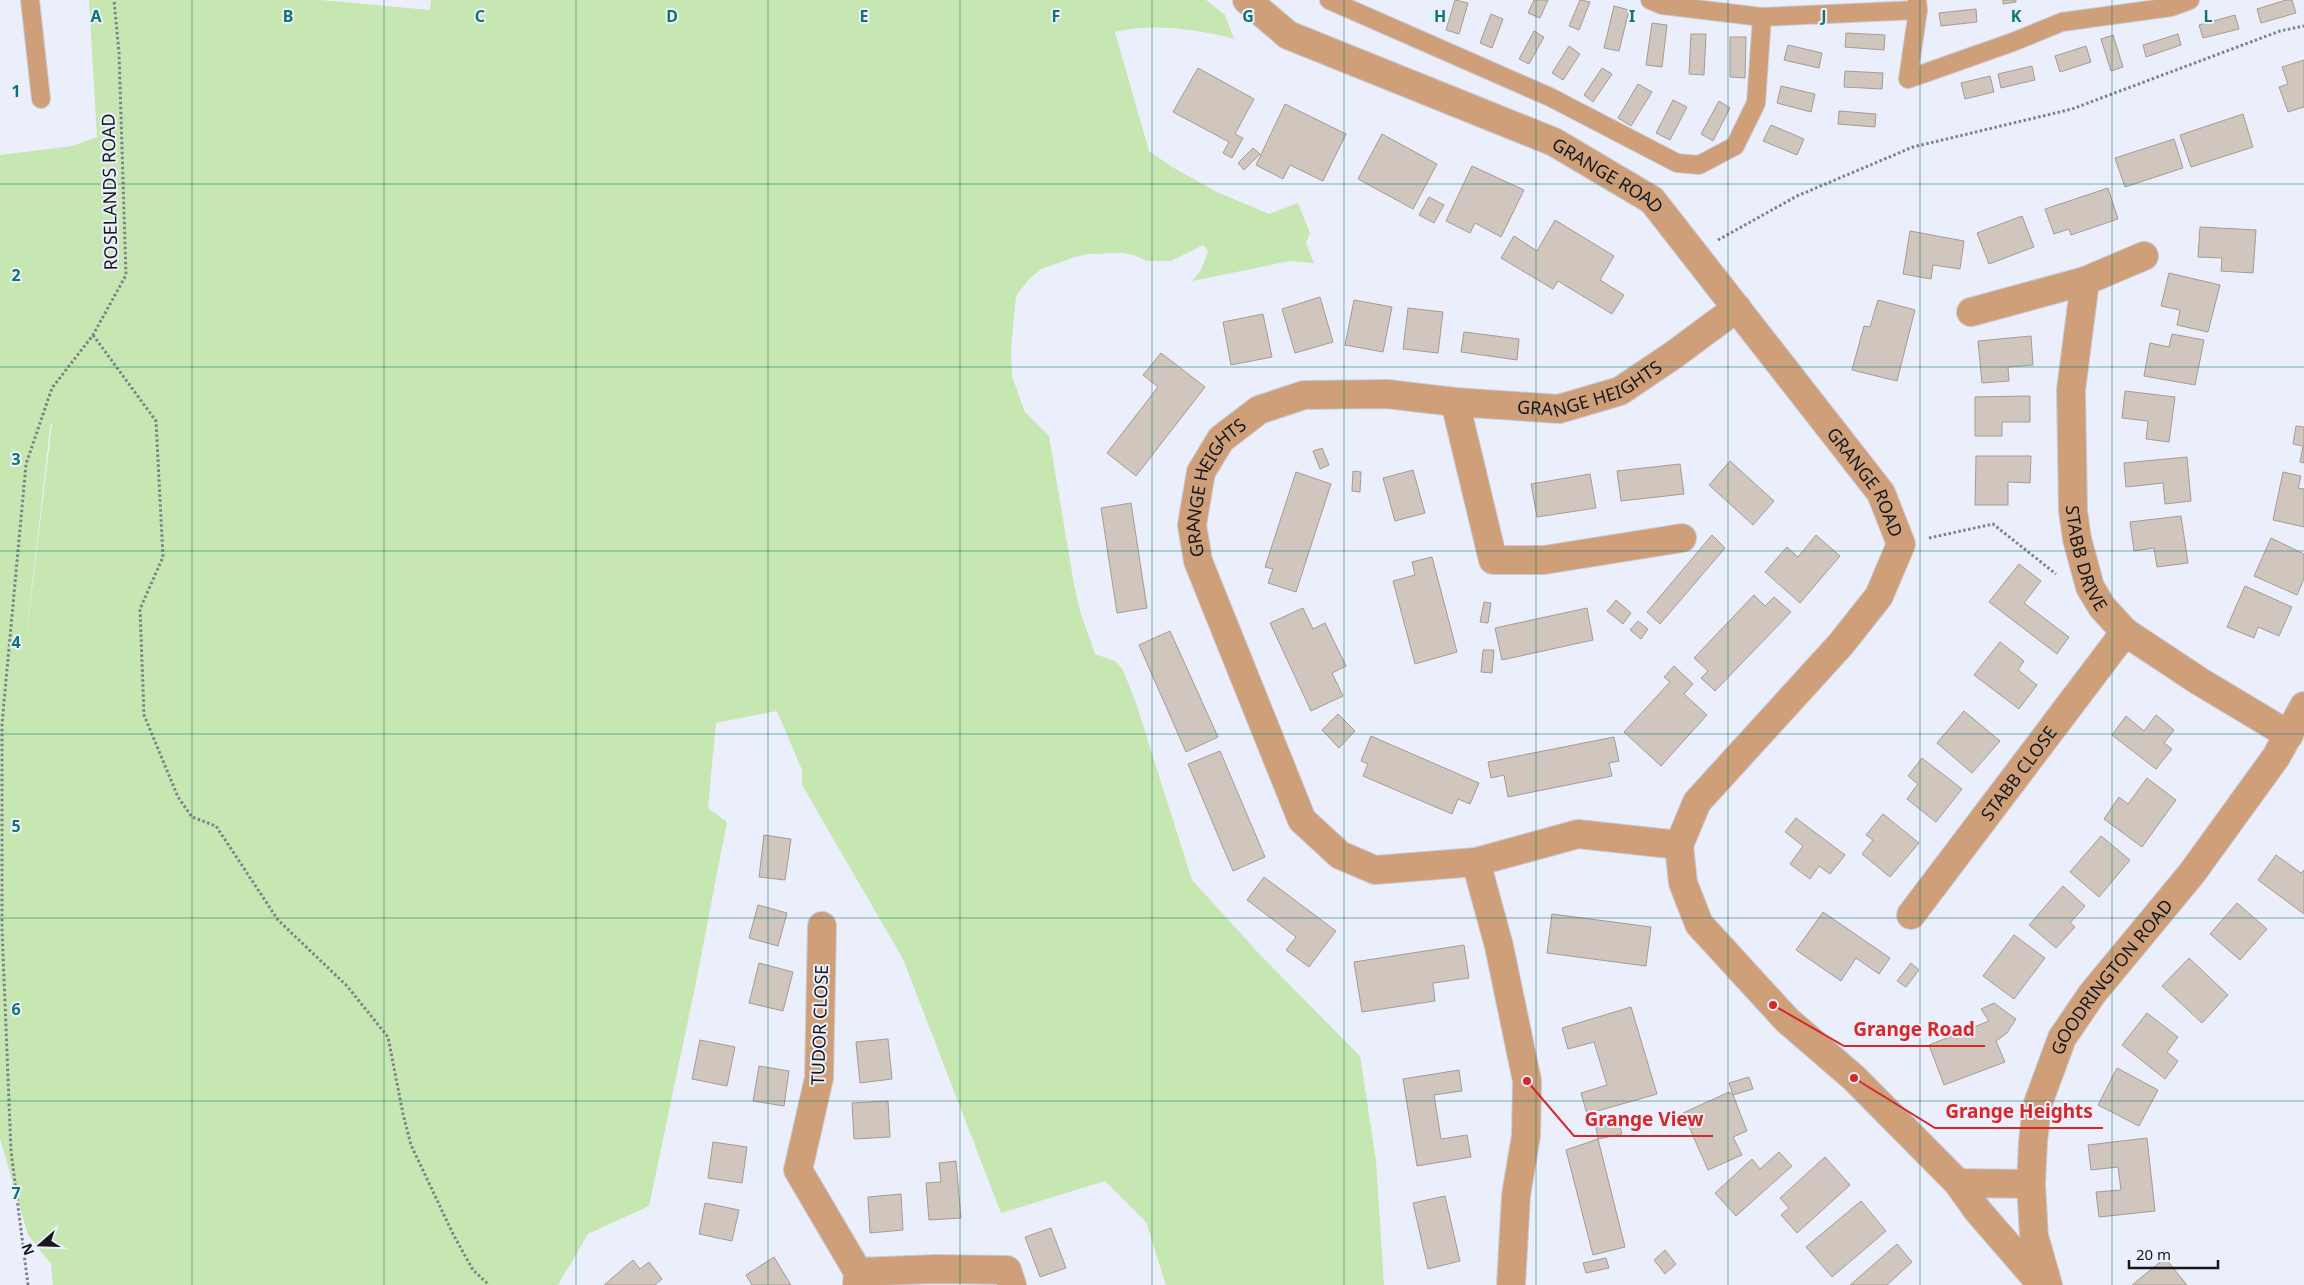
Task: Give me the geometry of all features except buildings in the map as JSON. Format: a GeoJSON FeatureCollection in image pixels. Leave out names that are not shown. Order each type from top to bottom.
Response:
{"type":"FeatureCollection","features":[{"type":"Feature","properties":{"kind":"street","name":"GRANGE ROAD"},"geometry":{"type":"LineString","coordinates":[[1247,0],[1288,35],[1554,142],[1652,200],[1881,493],[1901,544],[1879,596],[1841,644],[1697,802],[1679,845],[1683,883],[1700,924],[1787,1020],[1854,1078],[1958,1183],[1978,1211],[2042,1285]]}},
{"type":"Feature","properties":{"kind":"street"},"geometry":{"type":"LineString","coordinates":[[1971,312],[2085,281],[2144,256]]}},
{"type":"Feature","properties":{"kind":"street","name":"STABB DRIVE"},"geometry":{"type":"LineString","coordinates":[[2085,281],[2072,390],[2073,510],[2077,539],[2090,587],[2102,607],[2125,632],[2199,681],[2289,735]]}},
{"type":"Feature","properties":{"kind":"street","name":"GRANGE HEIGHTS"},"geometry":{"type":"LineString","coordinates":[[1679,845],[1578,834],[1476,862],[1374,870],[1340,855],[1302,820],[1198,561],[1192,525],[1201,472],[1221,439],[1259,410],[1304,395],[1387,394],[1455,402],[1559,409],[1620,391],[1672,356],[1736,308]]}},
{"type":"Feature","properties":{"kind":"street"},"geometry":{"type":"LineString","coordinates":[[1455,402],[1493,560],[1544,560],[1682,538]]}},
{"type":"Feature","properties":{"kind":"street","name":"STABB CLOSE"},"geometry":{"type":"LineString","coordinates":[[1911,915],[2125,632]]}},
{"type":"Feature","properties":{"kind":"street","name":"GOODRINGTON ROAD"},"geometry":{"type":"LineString","coordinates":[[2048,1285],[2034,1236],[2030,1184],[2037,1106],[2062,1038],[2092,994],[2192,873],[2276,757],[2304,706]]}},
{"type":"Feature","properties":{"kind":"street"},"geometry":{"type":"LineString","coordinates":[[1476,862],[1499,946],[1527,1080],[1526,1136],[1516,1195],[1511,1285]]}},
{"type":"Feature","properties":{"kind":"street","name":"TUDOR CLOSE"},"geometry":{"type":"LineString","coordinates":[[822,926],[819,1078],[798,1170],[858,1279]]}},
{"type":"Feature","properties":{"kind":"street"},"geometry":{"type":"LineString","coordinates":[[1958,1183],[2030,1184]]}},
{"type":"Feature","properties":{"kind":"street"},"geometry":{"type":"LineString","coordinates":[[858,1279],[936,1269],[1007,1270],[1012,1285]]}},
{"type":"Feature","properties":{"kind":"lane"},"geometry":{"type":"LineString","coordinates":[[30,0],[41,99]]}},
{"type":"Feature","properties":{"kind":"lane"},"geometry":{"type":"LineString","coordinates":[[1329,0],[1550,97],[1676,163],[1699,164],[1735,146],[1756,103],[1762,17]]}},
{"type":"Feature","properties":{"kind":"lane"},"geometry":{"type":"LineString","coordinates":[[1650,0],[1662,5],[1762,17],[1917,5],[1908,79],[2014,42],[2062,22],[2171,7],[2190,0]]}},
{"type":"Feature","properties":{"kind":"path","name":"ROSELANDS ROAD"},"geometry":{"type":"LineString","coordinates":[[28,1285],[11,1151],[2,929],[2,724],[26,464],[52,388],[93,335],[126,275],[119,53],[114,0]]}},
{"type":"Feature","properties":{"kind":"path"},"geometry":{"type":"LineString","coordinates":[[1694,254],[1797,196],[1913,147],[2072,108],[2280,31],[2304,26]]}},
{"type":"Feature","properties":{"kind":"path"},"geometry":{"type":"LineString","coordinates":[[93,335],[156,421],[163,557],[140,609],[144,715],[178,797],[192,818],[216,826],[278,920],[347,986],[388,1037],[411,1145],[453,1234],[473,1270],[489,1285]]}},
{"type":"Feature","properties":{"kind":"path"},"geometry":{"type":"LineString","coordinates":[[1901,544],[1993,524],[2059,576],[2085,569]]}},
{"type":"Feature","properties":{"kind":"green space"},"geometry":{"type":"Polygon","coordinates":[[[89,0],[321,0],[430,10],[431,0],[1206,0],[1225,15],[1234,39],[1205,32],[1174,28],[1129,29],[1115,32],[1149,151],[1172,167],[1215,191],[1269,214],[1298,203],[1310,233],[1306,243],[1314,263],[1290,261],[1192,281],[1201,270],[1208,251],[1203,245],[1171,261],[1147,261],[1134,255],[1123,253],[1088,254],[1041,269],[1029,279],[1016,296],[1011,348],[1012,376],[1025,412],[1049,436],[1074,584],[1080,611],[1095,654],[1115,661],[1123,670],[1136,703],[1192,880],[1263,958],[1360,1056],[1376,1160],[1384,1285],[1166,1285],[1146,1222],[1105,1181],[1001,1213],[903,959],[802,785],[802,770],[777,711],[716,723],[708,808],[727,822],[649,1206],[588,1234],[558,1285],[53,1285],[51,1264],[28,1235],[0,1139],[0,155],[72,146],[97,137],[89,0]],[[52,424],[50,428],[22,672],[52,424]]]}},
{"type":"Feature","properties":{"kind":"place","name":"Grange Road"},"geometry":{"type":"Point","coordinates":[1773,1005]}},
{"type":"Feature","properties":{"kind":"place","name":"Grange Heights"},"geometry":{"type":"Point","coordinates":[1854,1078]}},
{"type":"Feature","properties":{"kind":"place","name":"Grange View"},"geometry":{"type":"Point","coordinates":[1527,1081]}}]}
